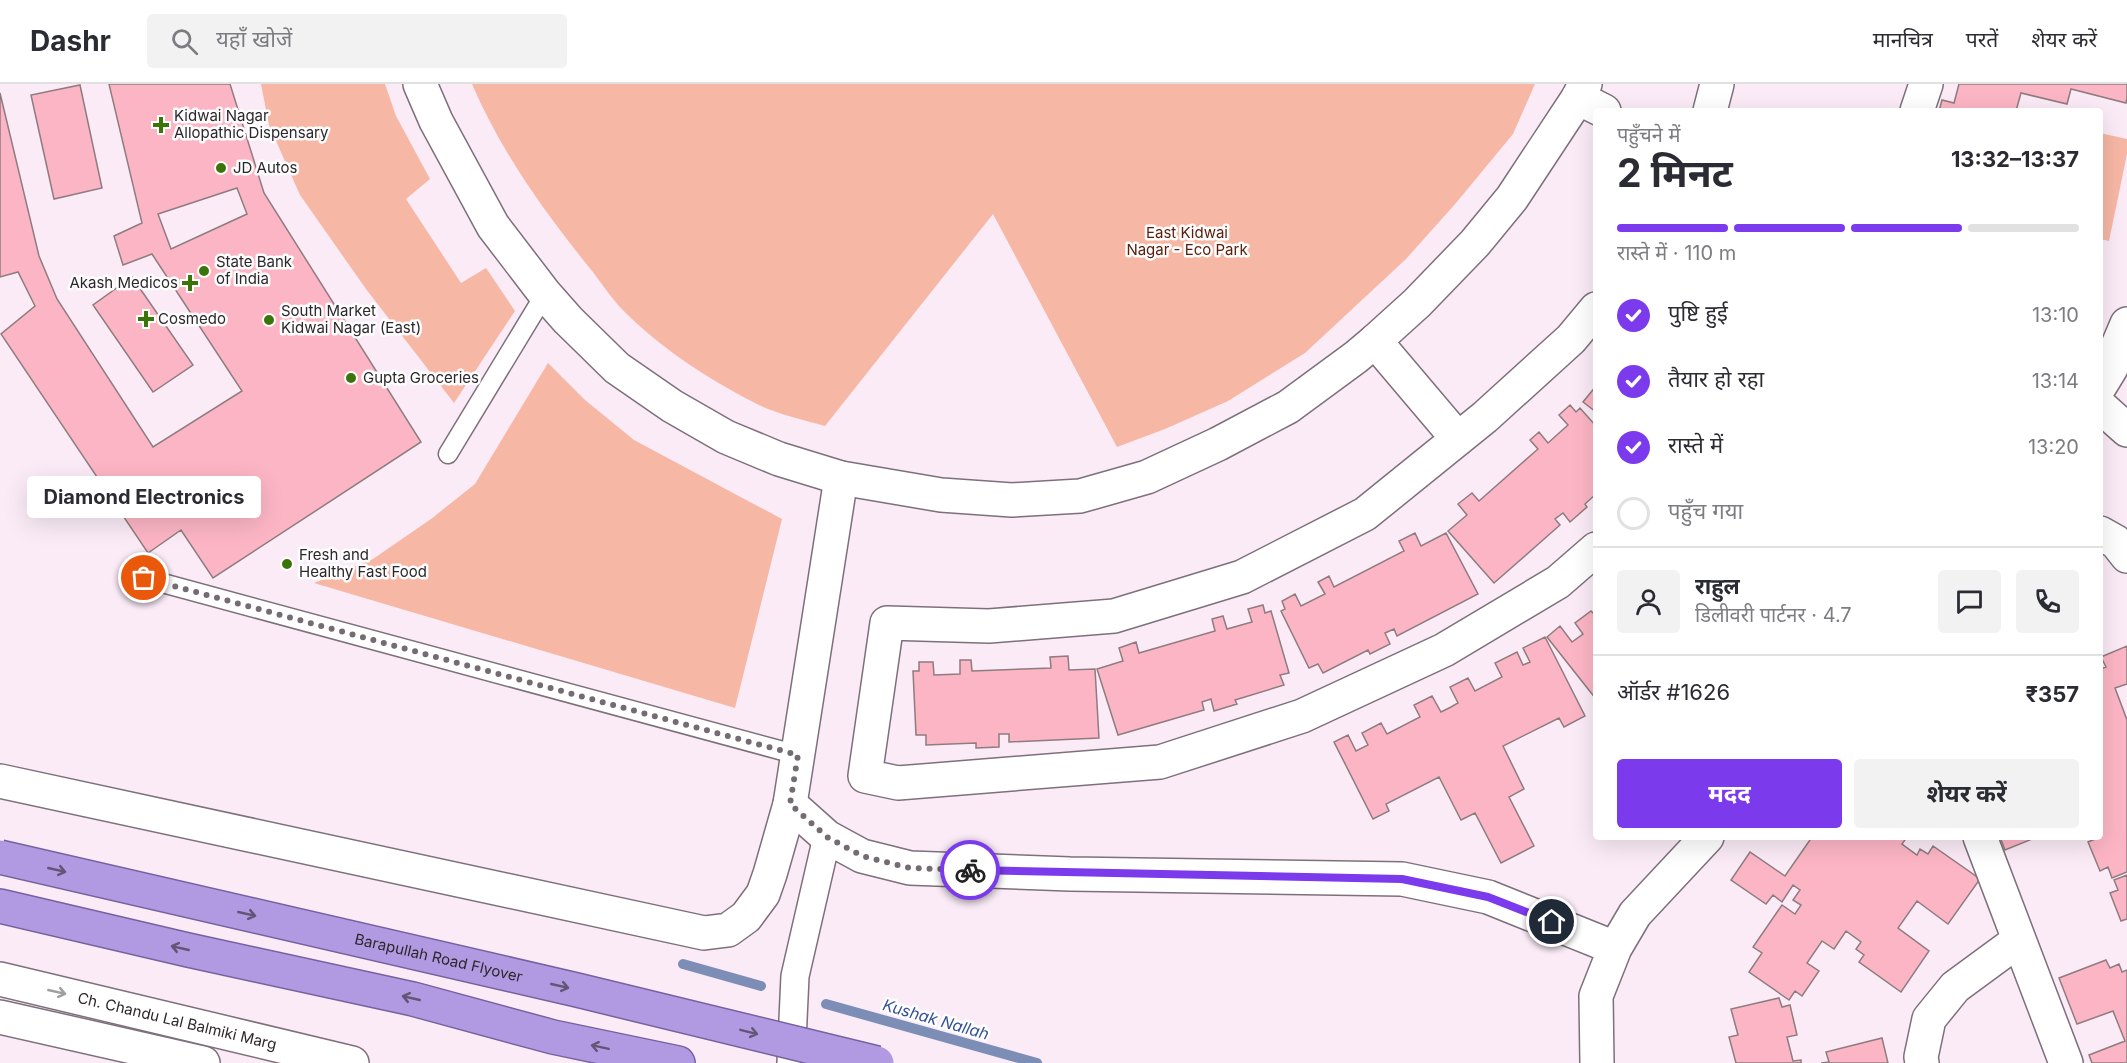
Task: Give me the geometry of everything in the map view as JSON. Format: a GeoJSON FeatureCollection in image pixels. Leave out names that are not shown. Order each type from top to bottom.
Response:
{"type":"FeatureCollection","features":[{"type":"Feature","properties":{"kind":"highway","name":"Barapullah Road Flyover"},"geometry":{"type":"LineString","coordinates":[[0,857],[577,990],[876,1063]]}},
{"type":"Feature","properties":{"kind":"highway"},"geometry":{"type":"LineString","coordinates":[[0,906],[413,999],[553,1037],[678,1063]]}},
{"type":"Feature","properties":{"kind":"street"},"geometry":{"type":"LineString","coordinates":[[420,84],[447,141],[493,226],[545,294],[617,368],[672,406],[737,442],[779,459],[841,478],[953,496],[1012,500],[1080,496],[1147,477],[1228,439],[1288,407],[1356,357],[1417,303],[1475,243],[1589,98]]}},
{"type":"Feature","properties":{"kind":"street"},"geometry":{"type":"LineString","coordinates":[[1711,108],[1716,84]]}},
{"type":"Feature","properties":{"kind":"street"},"geometry":{"type":"LineString","coordinates":[[1918,108],[1926,84]]}},
{"type":"Feature","properties":{"kind":"street"},"geometry":{"type":"LineString","coordinates":[[1593,313],[1571,339],[1458,439],[1365,514],[1242,577],[1114,616],[989,626],[887,623],[865,776],[898,783],[1160,762],[1302,716],[1444,650],[1558,582],[1593,552]]}},
{"type":"Feature","properties":{"kind":"street"},"geometry":{"type":"LineString","coordinates":[[2103,381],[2111,368],[2110,364],[2127,324]]}},
{"type":"Feature","properties":{"kind":"street"},"geometry":{"type":"LineString","coordinates":[[1375,340],[1458,439]]}},
{"type":"Feature","properties":{"kind":"street"},"geometry":{"type":"LineString","coordinates":[[2103,409],[2127,430]]}},
{"type":"Feature","properties":{"kind":"street"},"geometry":{"type":"LineString","coordinates":[[0,781],[704,933],[728,930],[747,917],[763,894],[790,804],[841,478]]}},
{"type":"Feature","properties":{"kind":"street"},"geometry":{"type":"LineString","coordinates":[[2103,535],[2116,542],[2127,556]]}},
{"type":"Feature","properties":{"kind":"street"},"geometry":{"type":"LineString","coordinates":[[790,804],[827,837],[862,856],[910,868],[1082,874],[1402,879],[1488,897],[1615,948]]}},
{"type":"Feature","properties":{"kind":"street"},"geometry":{"type":"LineString","coordinates":[[791,1063],[795,976],[827,837]]}},
{"type":"Feature","properties":{"kind":"street"},"geometry":{"type":"LineString","coordinates":[[1597,1063],[1596,996],[1615,948],[1635,914],[1704,840]]}},
{"type":"Feature","properties":{"kind":"street"},"geometry":{"type":"LineString","coordinates":[[1981,840],[2066,1063]]}},
{"type":"Feature","properties":{"kind":"street"},"geometry":{"type":"LineString","coordinates":[[1922,1063],[1921,1057],[1929,1019],[1955,987],[2019,940]]}},
{"type":"Feature","properties":{"kind":"street","name":"Ch. Chandu Lal Balmiki Marg"},"geometry":{"type":"LineString","coordinates":[[0,979],[352,1063]]}},
{"type":"Feature","properties":{"kind":"street"},"geometry":{"type":"LineString","coordinates":[[123,1054],[131,1010]]}},
{"type":"Feature","properties":{"kind":"street"},"geometry":{"type":"LineString","coordinates":[[0,1017],[123,1054],[203,1063]]}},
{"type":"Feature","properties":{"kind":"lane"},"geometry":{"type":"LineString","coordinates":[[448,454],[545,294]]}},
{"type":"Feature","properties":{"kind":"lane"},"geometry":{"type":"LineString","coordinates":[[144,578],[798,755]]}},
{"type":"Feature","properties":{"kind":"green space"},"geometry":{"type":"Polygon","coordinates":[[[261,84],[385,84],[396,116],[430,179],[406,199],[461,283],[486,268],[515,311],[454,403],[366,289],[300,195],[269,125],[261,84]]]}},
{"type":"Feature","properties":{"kind":"green space","name":"East Kidwai Nagar - Eco Park"},"geometry":{"type":"Polygon","coordinates":[[[472,84],[1535,84],[1513,134],[1456,203],[1406,259],[1305,353],[1228,401],[1117,447],[993,214],[825,426],[755,403],[682,360],[633,320],[614,300],[537,198],[508,154],[472,84]]]}},
{"type":"Feature","properties":{"kind":"green space"},"geometry":{"type":"Polygon","coordinates":[[[2103,134],[2127,139],[2127,154],[2109,241],[2103,240],[2103,134]]]}},
{"type":"Feature","properties":{"kind":"green space"},"geometry":{"type":"Polygon","coordinates":[[[548,363],[585,400],[634,440],[782,519],[735,708],[314,583],[373,559],[431,519],[475,484],[548,363]]]}},
{"type":"Feature","properties":{"kind":"building","name":"South Market Kidwai Nagar (East)"},"geometry":{"type":"Polygon","coordinates":[[[109,84],[230,84],[264,193],[421,442],[213,578],[181,530],[148,553],[1,334],[35,306],[18,272],[0,277],[0,93],[39,256],[57,299],[153,447],[242,391],[152,254],[123,265],[114,236],[142,223],[109,84]],[[237,188],[158,214],[171,249],[247,214],[237,188]]]}},
{"type":"Feature","properties":{"kind":"building"},"geometry":{"type":"Polygon","coordinates":[[[1959,84],[2127,84],[2126,103],[2071,89],[2067,104],[2021,93],[2017,108],[1940,108],[1942,100],[1954,103],[1959,84]]]}},
{"type":"Feature","properties":{"kind":"building"},"geometry":{"type":"Polygon","coordinates":[[[80,85],[102,188],[54,199],[31,95],[80,85]]]}},
{"type":"Feature","properties":{"kind":"building"},"geometry":{"type":"Polygon","coordinates":[[[132,277],[193,365],[153,392],[93,305],[132,277]]]}},
{"type":"Feature","properties":{"kind":"building"},"geometry":{"type":"Polygon","coordinates":[[[1593,390],[1593,410],[1583,402],[1593,390]]]}},
{"type":"Feature","properties":{"kind":"building"},"geometry":{"type":"Polygon","coordinates":[[[1570,405],[1576,412],[1580,408],[1593,423],[1593,497],[1585,504],[1587,507],[1570,522],[1563,513],[1555,519],[1560,525],[1494,583],[1448,531],[1467,515],[1458,504],[1472,493],[1479,501],[1538,449],[1530,440],[1539,432],[1548,443],[1568,425],[1559,415],[1570,405]]]}},
{"type":"Feature","properties":{"kind":"building"},"geometry":{"type":"Polygon","coordinates":[[[1415,533],[1421,546],[1446,533],[1478,594],[1397,636],[1394,629],[1385,633],[1390,644],[1370,654],[1368,650],[1323,673],[1318,664],[1309,668],[1281,611],[1285,609],[1282,601],[1295,594],[1301,606],[1325,594],[1318,582],[1329,576],[1334,587],[1404,551],[1399,541],[1415,533]]]}},
{"type":"Feature","properties":{"kind":"building"},"geometry":{"type":"Polygon","coordinates":[[[1263,605],[1265,613],[1271,611],[1289,673],[1280,675],[1284,685],[1235,700],[1237,704],[1214,711],[1211,699],[1202,702],[1204,710],[1118,735],[1097,669],[1123,661],[1119,648],[1136,642],[1139,653],[1215,631],[1212,619],[1223,616],[1227,629],[1252,622],[1248,609],[1263,605]]]}},
{"type":"Feature","properties":{"kind":"building"},"geometry":{"type":"Polygon","coordinates":[[[1591,611],[1593,613],[1593,695],[1547,637],[1560,626],[1572,642],[1583,634],[1575,623],[1591,611]]]}},
{"type":"Feature","properties":{"kind":"building"},"geometry":{"type":"Polygon","coordinates":[[[1545,637],[1585,716],[1564,727],[1559,718],[1503,746],[1524,789],[1509,797],[1534,846],[1501,863],[1475,813],[1461,820],[1439,777],[1386,804],[1389,811],[1373,819],[1334,742],[1348,735],[1356,751],[1368,745],[1362,733],[1381,723],[1387,734],[1420,717],[1414,705],[1432,696],[1441,712],[1458,703],[1450,687],[1468,678],[1475,691],[1502,677],[1495,663],[1517,652],[1523,665],[1530,662],[1523,648],[1545,637]]]}},
{"type":"Feature","properties":{"kind":"building"},"geometry":{"type":"Polygon","coordinates":[[[2127,646],[2127,684],[2115,688],[2127,720],[2127,872],[2112,878],[2108,867],[2100,871],[2088,842],[2103,840],[2103,668],[2106,667],[2103,656],[2127,646]]]}},
{"type":"Feature","properties":{"kind":"building"},"geometry":{"type":"Polygon","coordinates":[[[1068,656],[1069,670],[1095,669],[1099,738],[1009,742],[1009,734],[999,734],[999,747],[976,748],[976,743],[926,745],[926,735],[916,735],[913,671],[919,671],[919,662],[933,662],[934,675],[960,674],[960,660],[971,660],[972,671],[1051,668],[1050,657],[1068,656]]]}},
{"type":"Feature","properties":{"kind":"building"},"geometry":{"type":"Polygon","coordinates":[[[1810,840],[1905,840],[1902,844],[1917,855],[1920,849],[1928,854],[1933,846],[1980,879],[1948,924],[1917,901],[1898,928],[1929,951],[1901,992],[1859,962],[1864,955],[1856,949],[1861,942],[1846,931],[1834,949],[1822,941],[1807,963],[1819,971],[1802,996],[1795,991],[1789,1000],[1749,972],[1762,953],[1753,947],[1782,905],[1795,914],[1801,905],[1793,900],[1800,890],[1793,885],[1782,902],[1773,895],[1766,904],[1731,880],[1750,852],[1785,876],[1810,840]]]}},
{"type":"Feature","properties":{"kind":"building"},"geometry":{"type":"Polygon","coordinates":[[[2001,840],[2030,840],[2005,850],[2001,840]]]}},
{"type":"Feature","properties":{"kind":"building"},"geometry":{"type":"Polygon","coordinates":[[[2127,875],[2127,919],[2121,921],[2110,893],[2118,890],[2114,880],[2127,875]]]}},
{"type":"Feature","properties":{"kind":"building"},"geometry":{"type":"Polygon","coordinates":[[[2106,960],[2110,968],[2119,964],[2122,972],[2127,970],[2127,1063],[2092,1063],[2089,1055],[2125,1041],[2113,1011],[2077,1024],[2059,978],[2106,960]]]}},
{"type":"Feature","properties":{"kind":"building"},"geometry":{"type":"Polygon","coordinates":[[[1779,998],[1782,1007],[1790,1005],[1797,1035],[1787,1037],[1793,1061],[1801,1060],[1801,1063],[1736,1063],[1729,1037],[1738,1035],[1731,1009],[1779,998]]]}},
{"type":"Feature","properties":{"kind":"building"},"geometry":{"type":"Polygon","coordinates":[[[1882,1038],[1888,1063],[1821,1063],[1829,1062],[1826,1052],[1882,1038]]]}},
{"type":"Feature","properties":{"kind":"waterway","name":"Kushak Nallah"},"geometry":{"type":"LineString","coordinates":[[683,964],[761,986]]}},
{"type":"Feature","properties":{"kind":"waterway","name":"Kushak Nallah"},"geometry":{"type":"LineString","coordinates":[[826,1004],[1037,1063]]}},
{"type":"Feature","properties":{"kind":"way so far"},"geometry":{"type":"LineString","coordinates":[[144,578],[798,755],[790,804],[827,837],[862,856],[910,868],[970,870]]}},
{"type":"Feature","properties":{"kind":"place","name":"Kidwai Nagar Allopathic Dispensary"},"geometry":{"type":"Point","coordinates":[161,125]}},
{"type":"Feature","properties":{"kind":"place","name":"JD Autos"},"geometry":{"type":"Point","coordinates":[221,168]}},
{"type":"Feature","properties":{"kind":"place","name":"State Bank of India"},"geometry":{"type":"Point","coordinates":[204,271]}},
{"type":"Feature","properties":{"kind":"place","name":"Akash Medicos"},"geometry":{"type":"Point","coordinates":[190,283]}},
{"type":"Feature","properties":{"kind":"place","name":"Cosmedo"},"geometry":{"type":"Point","coordinates":[146,319]}},
{"type":"Feature","properties":{"kind":"place","name":"South Market Kidwai Nagar (East)"},"geometry":{"type":"Point","coordinates":[269,320]}},
{"type":"Feature","properties":{"kind":"place","name":"Gupta Groceries"},"geometry":{"type":"Point","coordinates":[351,378]}},
{"type":"Feature","properties":{"kind":"place","name":"Fresh and Healthy Fast Food"},"geometry":{"type":"Point","coordinates":[287,564]}},
{"type":"Feature","properties":{"kind":"place","name":"Diamond Electronics"},"geometry":{"type":"Point","coordinates":[144,578]}},
{"type":"Feature","properties":{"kind":"route"},"geometry":{"type":"LineString","coordinates":[[970,870],[1070,874],[1402,879],[1488,897],[1552,922]]}}]}
